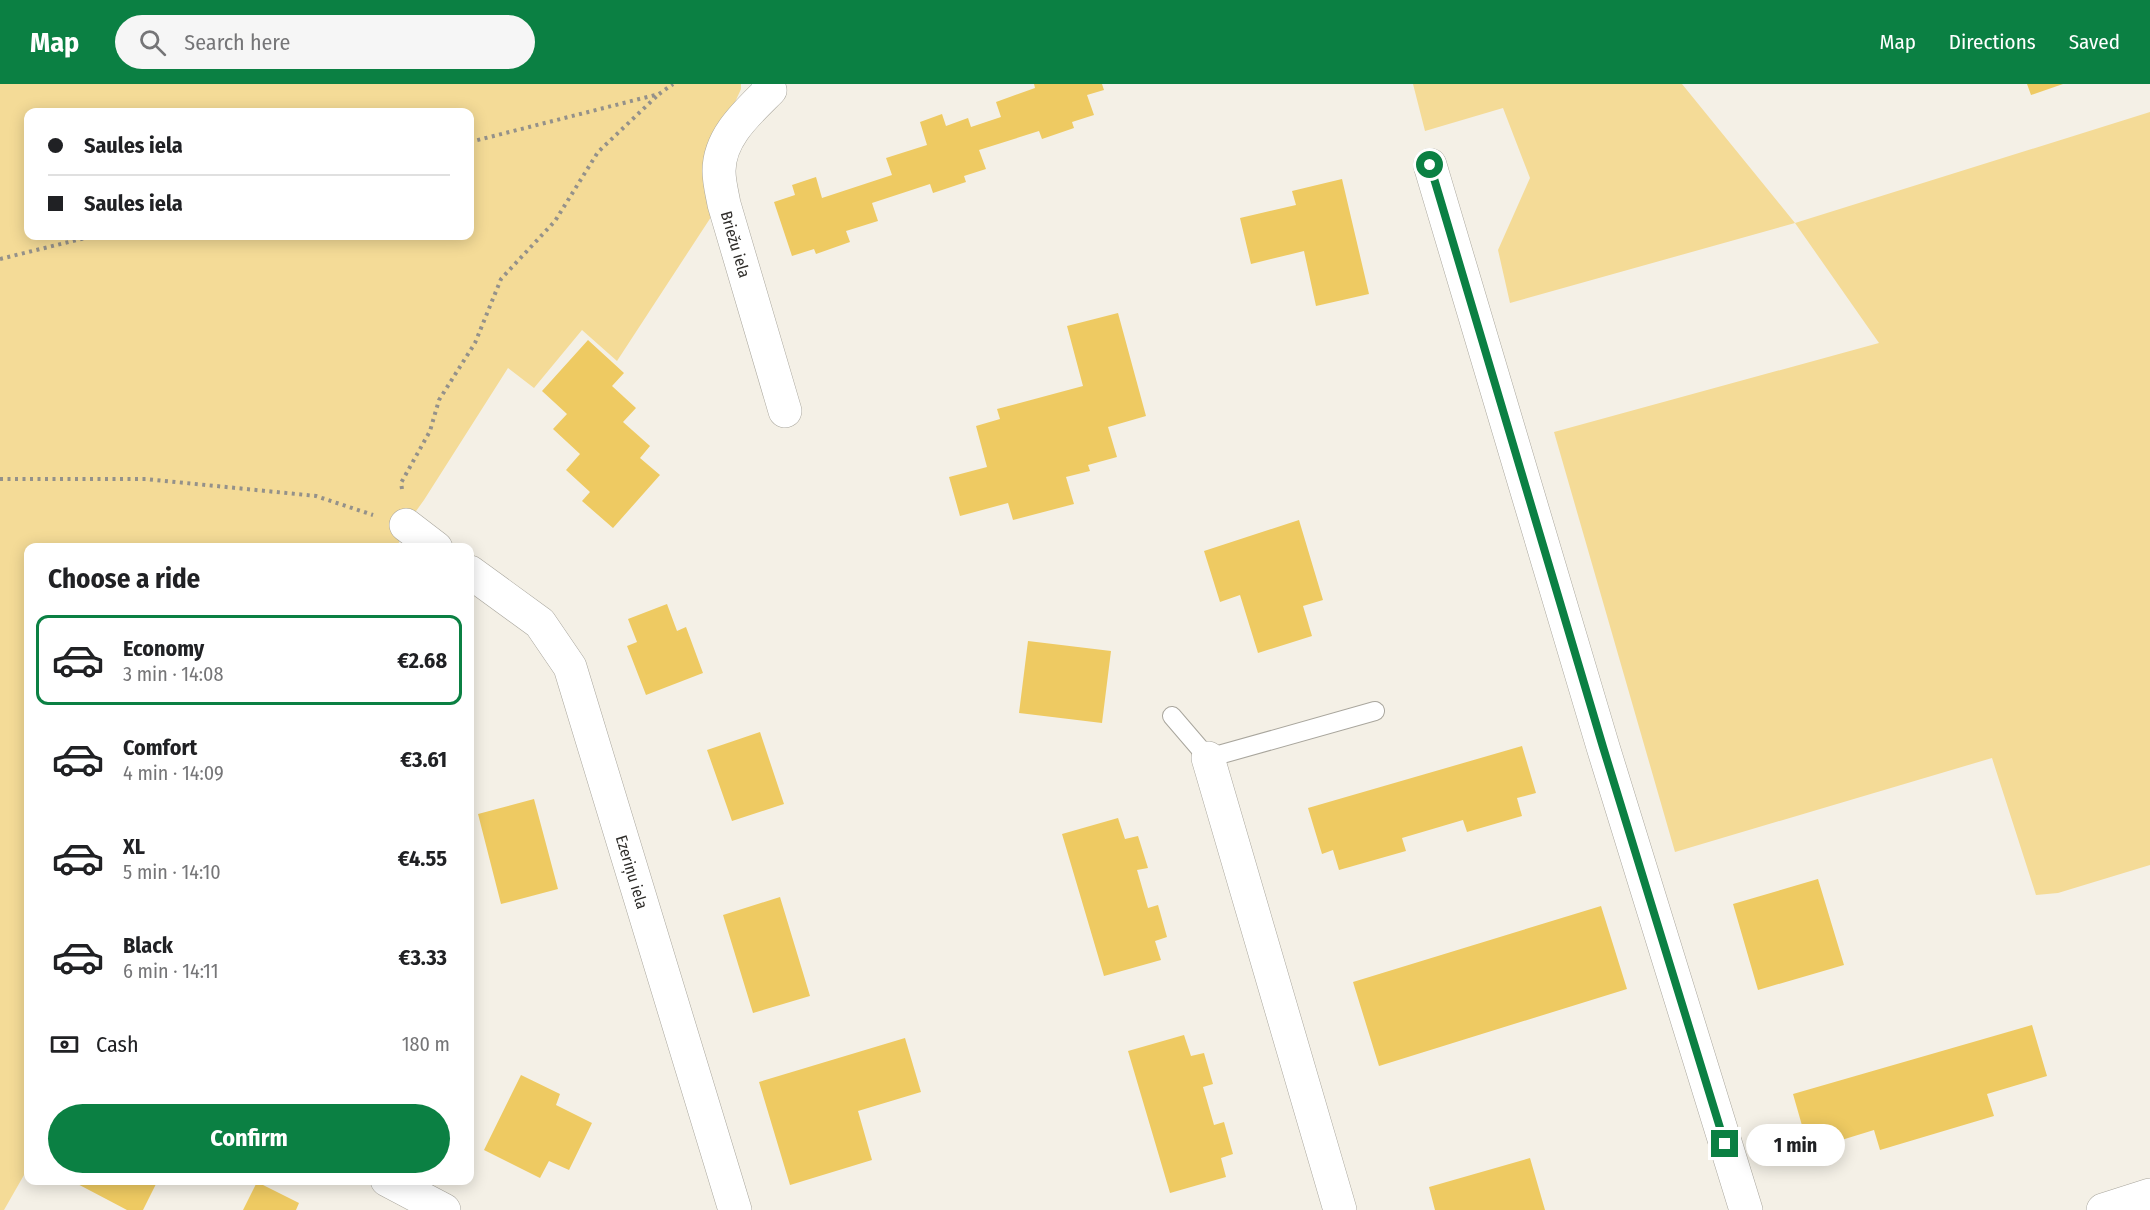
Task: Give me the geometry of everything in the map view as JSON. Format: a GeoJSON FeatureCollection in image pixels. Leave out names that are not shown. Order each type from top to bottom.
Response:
{"type":"FeatureCollection","features":[{"type":"Feature","properties":{"kind":"street","name":"Briežu iela"},"geometry":{"type":"LineString","coordinates":[[778,86],[738,123],[724,150],[719,170],[724,204],[785,411]]}},
{"type":"Feature","properties":{"kind":"street"},"geometry":{"type":"LineString","coordinates":[[1430,165],[1603,747],[1746,1210]]}},
{"type":"Feature","properties":{"kind":"street"},"geometry":{"type":"LineString","coordinates":[[406,525],[429,543]]}},
{"type":"Feature","properties":{"kind":"street","name":"Ezeriņu iela"},"geometry":{"type":"LineString","coordinates":[[474,575],[540,623],[570,667],[735,1210]]}},
{"type":"Feature","properties":{"kind":"street"},"geometry":{"type":"LineString","coordinates":[[1208,758],[1340,1210]]}},
{"type":"Feature","properties":{"kind":"street"},"geometry":{"type":"LineString","coordinates":[[396,1185],[444,1210]]}},
{"type":"Feature","properties":{"kind":"street"},"geometry":{"type":"LineString","coordinates":[[2103,1210],[2150,1196]]}},
{"type":"Feature","properties":{"kind":"lane"},"geometry":{"type":"LineString","coordinates":[[1172,716],[1208,758],[1375,711]]}},
{"type":"Feature","properties":{"kind":"path"},"geometry":{"type":"LineString","coordinates":[[0,479],[146,479],[316,496],[406,525],[401,483],[430,431],[439,400],[475,343],[501,279],[555,221],[598,152],[673,84]]}},
{"type":"Feature","properties":{"kind":"path"},"geometry":{"type":"LineString","coordinates":[[474,141],[660,94]]}},
{"type":"Feature","properties":{"kind":"path"},"geometry":{"type":"LineString","coordinates":[[0,259],[77,240]]}},
{"type":"Feature","properties":{"kind":"shaded area"},"geometry":{"type":"Polygon","coordinates":[[[0,84],[741,84],[731,111],[713,214],[617,361],[582,330],[534,388],[508,368],[406,525],[399,543],[24,543],[24,1175],[4,1210],[0,1210],[0,84]]]}},
{"type":"Feature","properties":{"kind":"shaded area"},"geometry":{"type":"Polygon","coordinates":[[[1413,84],[1682,84],[1795,223],[1510,303],[1498,250],[1530,178],[1503,108],[1425,131],[1413,84]]]}},
{"type":"Feature","properties":{"kind":"shaded area"},"geometry":{"type":"Polygon","coordinates":[[[2150,112],[2150,865],[2058,893],[2036,895],[1992,758],[1675,852],[1554,432],[1879,343],[1795,223],[2150,112]]]}},
{"type":"Feature","properties":{"kind":"building"},"geometry":{"type":"Polygon","coordinates":[[[1034,84],[1102,84],[1104,90],[1087,95],[1094,115],[1072,122],[1074,128],[1042,139],[1039,131],[979,150],[986,169],[964,176],[966,182],[933,193],[930,184],[872,203],[878,221],[846,231],[850,242],[816,254],[814,249],[792,256],[774,202],[795,195],[792,185],[816,177],[822,198],[892,175],[886,158],[927,145],[920,122],[942,114],[946,126],[968,118],[971,127],[1001,117],[996,102],[1035,88],[1034,84]]]}},
{"type":"Feature","properties":{"kind":"building"},"geometry":{"type":"Polygon","coordinates":[[[2027,84],[2063,84],[2031,95],[2027,84]]]}},
{"type":"Feature","properties":{"kind":"building"},"geometry":{"type":"Polygon","coordinates":[[[1342,179],[1369,294],[1316,306],[1304,251],[1251,264],[1240,218],[1296,205],[1292,191],[1342,179]]]}},
{"type":"Feature","properties":{"kind":"building"},"geometry":{"type":"Polygon","coordinates":[[[1118,313],[1146,416],[1108,427],[1117,457],[1088,465],[1090,471],[1066,477],[1074,504],[1013,520],[1008,503],[960,516],[949,477],[987,467],[976,426],[1000,419],[997,409],[1083,386],[1067,326],[1118,313]]]}},
{"type":"Feature","properties":{"kind":"building"},"geometry":{"type":"Polygon","coordinates":[[[588,340],[624,373],[612,386],[636,408],[623,422],[650,446],[640,458],[660,475],[613,528],[582,501],[590,492],[566,470],[580,454],[553,429],[567,414],[542,391],[588,340]]]}},
{"type":"Feature","properties":{"kind":"building"},"geometry":{"type":"Polygon","coordinates":[[[1299,520],[1323,600],[1303,606],[1312,636],[1258,653],[1240,595],[1220,602],[1204,551],[1299,520]]]}},
{"type":"Feature","properties":{"kind":"building"},"geometry":{"type":"Polygon","coordinates":[[[667,604],[677,631],[686,627],[703,673],[646,695],[627,646],[637,642],[628,619],[667,604]]]}},
{"type":"Feature","properties":{"kind":"building"},"geometry":{"type":"Polygon","coordinates":[[[1028,641],[1111,651],[1102,723],[1019,713],[1028,641]]]}},
{"type":"Feature","properties":{"kind":"building"},"geometry":{"type":"Polygon","coordinates":[[[760,732],[784,804],[732,821],[707,750],[760,732]]]}},
{"type":"Feature","properties":{"kind":"building"},"geometry":{"type":"Polygon","coordinates":[[[1522,746],[1536,793],[1517,798],[1522,816],[1467,832],[1463,820],[1402,838],[1406,851],[1339,870],[1333,850],[1322,854],[1308,808],[1522,746]]]}},
{"type":"Feature","properties":{"kind":"building"},"geometry":{"type":"Polygon","coordinates":[[[534,799],[558,889],[501,904],[478,814],[534,799]]]}},
{"type":"Feature","properties":{"kind":"building"},"geometry":{"type":"Polygon","coordinates":[[[1118,818],[1125,839],[1138,836],[1148,868],[1137,870],[1148,908],[1158,905],[1167,937],[1155,941],[1161,960],[1104,976],[1062,834],[1118,818]]]}},
{"type":"Feature","properties":{"kind":"building"},"geometry":{"type":"Polygon","coordinates":[[[1818,879],[1844,965],[1758,990],[1733,904],[1818,879]]]}},
{"type":"Feature","properties":{"kind":"building"},"geometry":{"type":"Polygon","coordinates":[[[780,897],[810,996],[753,1013],[723,915],[780,897]]]}},
{"type":"Feature","properties":{"kind":"building"},"geometry":{"type":"Polygon","coordinates":[[[1601,906],[1627,989],[1379,1066],[1353,982],[1601,906]]]}},
{"type":"Feature","properties":{"kind":"building"},"geometry":{"type":"Polygon","coordinates":[[[2032,1025],[2047,1076],[1987,1094],[1994,1116],[1880,1150],[1874,1130],[1809,1150],[1793,1094],[2032,1025]]]}},
{"type":"Feature","properties":{"kind":"building"},"geometry":{"type":"Polygon","coordinates":[[[1184,1035],[1191,1056],[1204,1053],[1213,1084],[1203,1087],[1214,1125],[1224,1122],[1233,1154],[1221,1158],[1226,1177],[1170,1193],[1128,1051],[1184,1035]]]}},
{"type":"Feature","properties":{"kind":"building"},"geometry":{"type":"Polygon","coordinates":[[[905,1038],[921,1092],[858,1111],[872,1160],[790,1185],[759,1082],[905,1038]]]}},
{"type":"Feature","properties":{"kind":"building"},"geometry":{"type":"Polygon","coordinates":[[[521,1075],[560,1094],[556,1105],[592,1123],[569,1170],[549,1161],[540,1178],[484,1150],[521,1075]]]}},
{"type":"Feature","properties":{"kind":"building"},"geometry":{"type":"Polygon","coordinates":[[[1530,1158],[1545,1210],[1435,1210],[1429,1187],[1530,1158]]]}},
{"type":"Feature","properties":{"kind":"building"},"geometry":{"type":"Polygon","coordinates":[[[80,1185],[156,1185],[143,1210],[127,1210],[80,1185]]]}},
{"type":"Feature","properties":{"kind":"building"},"geometry":{"type":"Polygon","coordinates":[[[256,1185],[263,1185],[299,1203],[296,1210],[243,1210],[256,1185]]]}},
{"type":"Feature","properties":{"kind":"route"},"geometry":{"type":"LineString","coordinates":[[1430,165],[1603,747],[1725,1144]]}}]}
